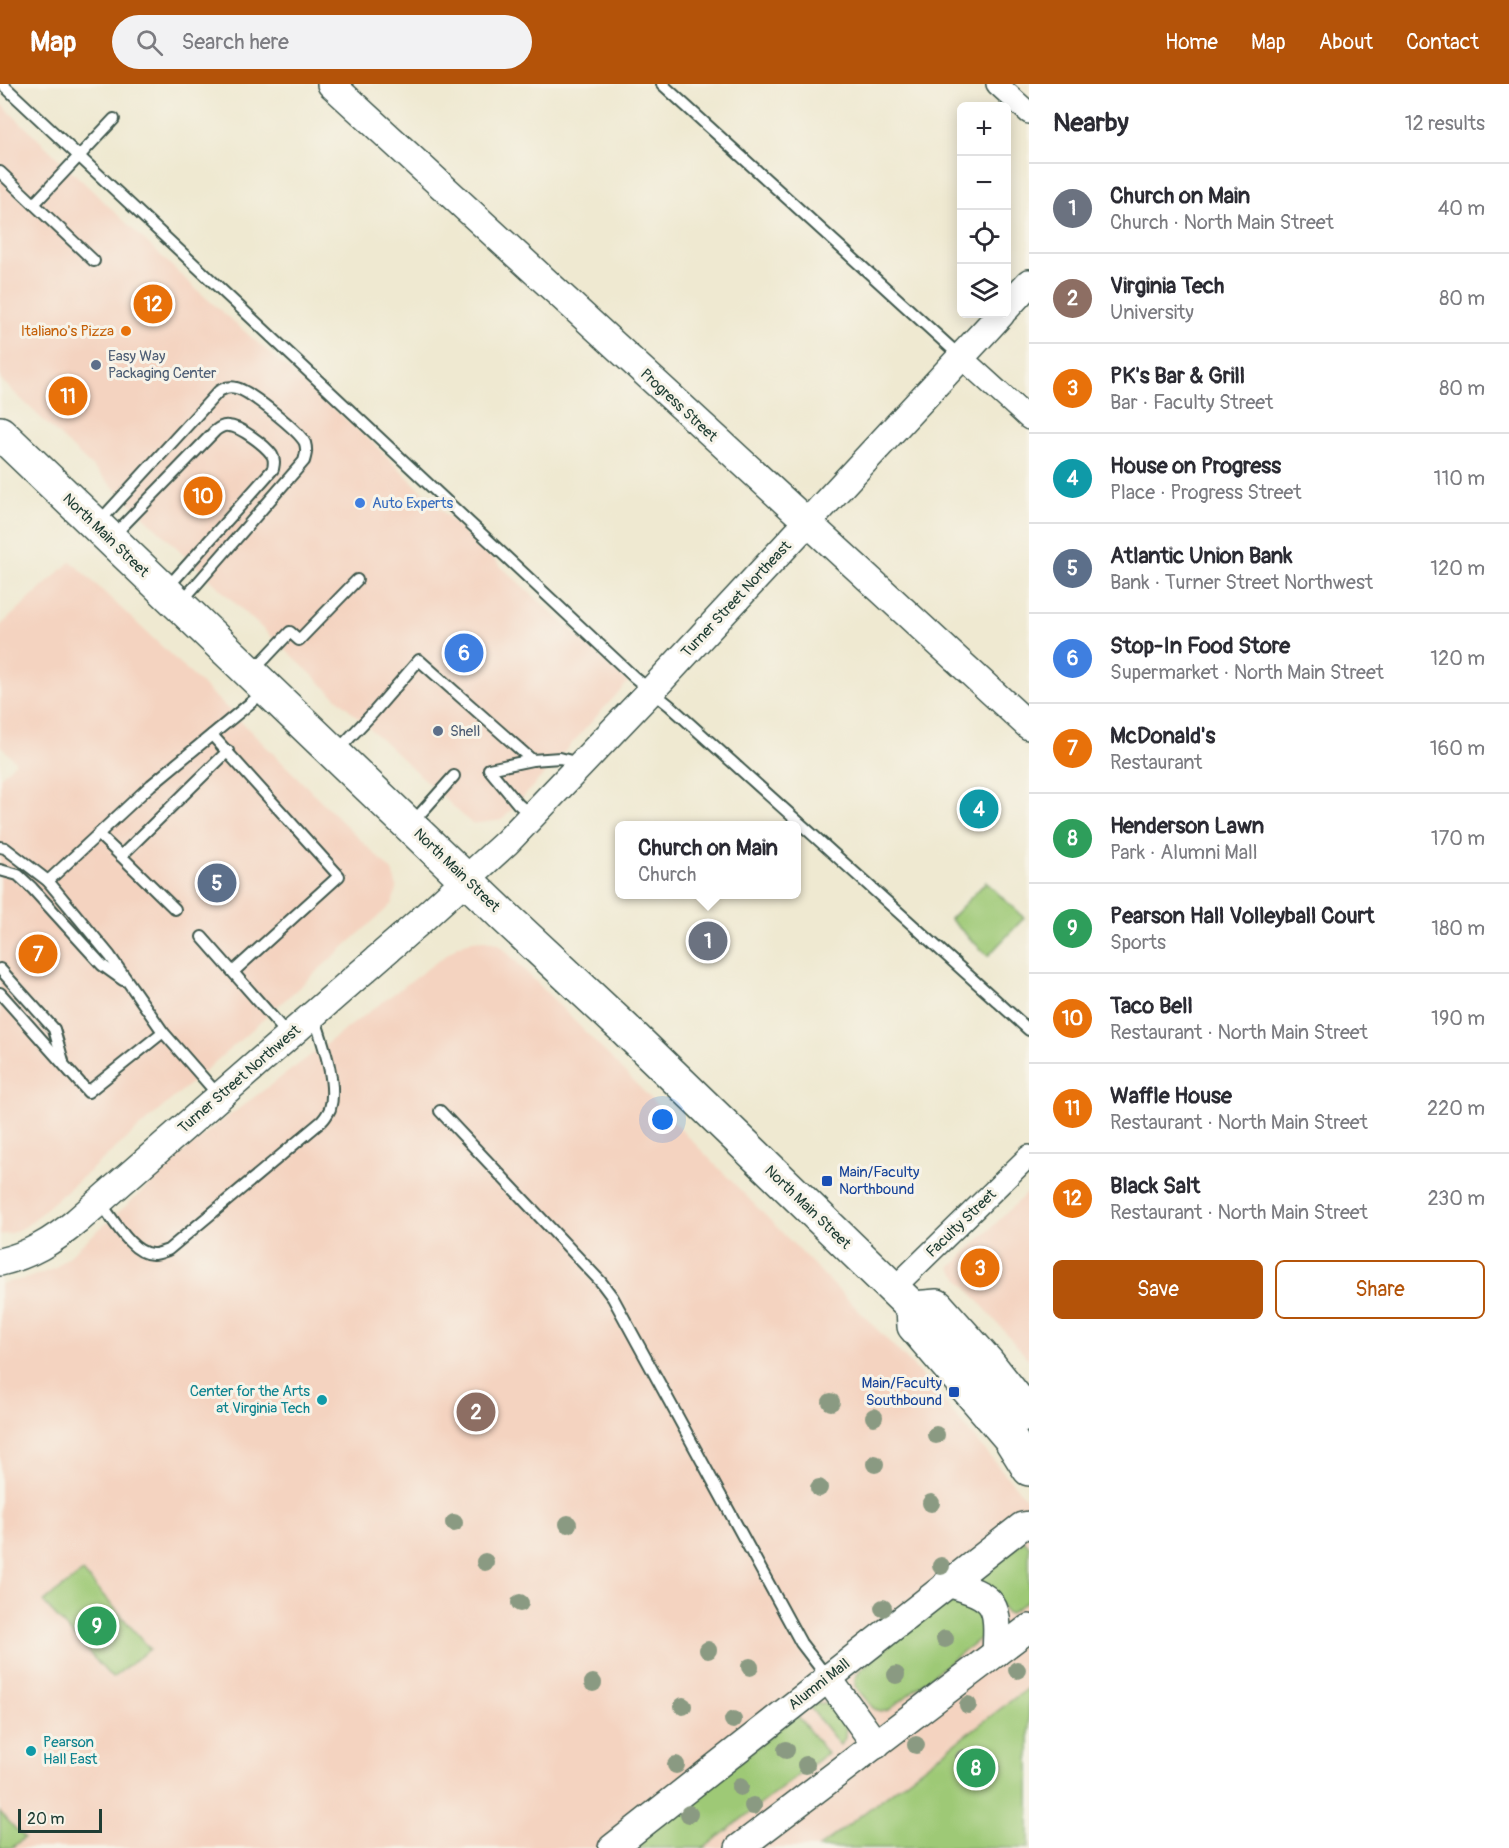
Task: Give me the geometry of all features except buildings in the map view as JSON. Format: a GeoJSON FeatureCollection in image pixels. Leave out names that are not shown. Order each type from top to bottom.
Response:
{"type":"FeatureCollection","features":[{"type":"Feature","properties":{"kind":"main road","name":"North Main Street"},"geometry":{"type":"LineString","coordinates":[[3,441],[103,532],[625,1029],[903,1299],[914,1326],[1008,1437],[1029,1469]]}},
{"type":"Feature","properties":{"kind":"main road"},"geometry":{"type":"LineString","coordinates":[[903,1299],[937,1306],[987,1362],[1029,1415]]}},
{"type":"Feature","properties":{"kind":"street","name":"Progress Street"},"geometry":{"type":"LineString","coordinates":[[331,84],[1029,726]]}},
{"type":"Feature","properties":{"kind":"street"},"geometry":{"type":"LineString","coordinates":[[997,84],[1029,114]]}},
{"type":"Feature","properties":{"kind":"street"},"geometry":{"type":"LineString","coordinates":[[1011,303],[1029,283]]}},
{"type":"Feature","properties":{"kind":"street","name":"Turner Street Northeast"},"geometry":{"type":"LineString","coordinates":[[466,879],[507,842],[651,691],[997,318]]}},
{"type":"Feature","properties":{"kind":"street"},"geometry":{"type":"LineString","coordinates":[[961,357],[1029,419]]}},
{"type":"Feature","properties":{"kind":"street","name":"Turner Street Northwest"},"geometry":{"type":"LineString","coordinates":[[0,1262],[43,1246],[62,1234],[466,879]]}},
{"type":"Feature","properties":{"kind":"street","name":"Faculty Street"},"geometry":{"type":"LineString","coordinates":[[903,1299],[1029,1156]]}},
{"type":"Feature","properties":{"kind":"street","name":"Alumni Mall"},"geometry":{"type":"LineString","coordinates":[[612,1848],[947,1583],[1022,1526],[1029,1525]]}},
{"type":"Feature","properties":{"kind":"street"},"geometry":{"type":"LineString","coordinates":[[947,1583],[972,1590],[986,1597],[995,1608],[998,1622],[996,1653]]}},
{"type":"Feature","properties":{"kind":"street"},"geometry":{"type":"LineString","coordinates":[[739,1848],[1029,1628]]}},
{"type":"Feature","properties":{"kind":"street"},"geometry":{"type":"LineString","coordinates":[[827,1677],[876,1745]]}},
{"type":"Feature","properties":{"kind":"lane"},"geometry":{"type":"LineString","coordinates":[[2,84],[616,661],[669,705],[798,821]]}},
{"type":"Feature","properties":{"kind":"lane"},"geometry":{"type":"LineString","coordinates":[[662,84],[961,357]]}},
{"type":"Feature","properties":{"kind":"lane"},"geometry":{"type":"LineString","coordinates":[[34,204],[114,119]]}},
{"type":"Feature","properties":{"kind":"lane"},"geometry":{"type":"LineString","coordinates":[[0,172],[94,261]]}},
{"type":"Feature","properties":{"kind":"lane"},"geometry":{"type":"LineString","coordinates":[[103,532],[219,391],[229,387],[239,388],[251,394],[295,431],[304,441],[307,451],[304,461],[171,598]]}},
{"type":"Feature","properties":{"kind":"lane"},"geometry":{"type":"LineString","coordinates":[[103,532],[222,426],[229,425],[243,430],[267,450],[273,456],[275,463],[273,469],[171,598]]}},
{"type":"Feature","properties":{"kind":"lane"},"geometry":{"type":"LineString","coordinates":[[48,880],[151,785],[213,735],[259,681],[290,632],[300,640],[357,580]]}},
{"type":"Feature","properties":{"kind":"lane"},"geometry":{"type":"LineString","coordinates":[[335,753],[419,660],[532,760]]}},
{"type":"Feature","properties":{"kind":"lane"},"geometry":{"type":"LineString","coordinates":[[213,735],[339,876],[234,971]]}},
{"type":"Feature","properties":{"kind":"lane"},"geometry":{"type":"LineString","coordinates":[[121,856],[228,751]]}},
{"type":"Feature","properties":{"kind":"lane"},"geometry":{"type":"LineString","coordinates":[[532,816],[518,804],[489,769],[532,760],[560,758],[582,763]]}},
{"type":"Feature","properties":{"kind":"lane"},"geometry":{"type":"LineString","coordinates":[[411,825],[453,776]]}},
{"type":"Feature","properties":{"kind":"lane"},"geometry":{"type":"LineString","coordinates":[[801,824],[1029,1030]]}},
{"type":"Feature","properties":{"kind":"lane"},"geometry":{"type":"LineString","coordinates":[[98,834],[175,909]]}},
{"type":"Feature","properties":{"kind":"lane"},"geometry":{"type":"LineString","coordinates":[[0,847],[5,848],[48,880],[110,957],[163,1032],[219,1096]]}},
{"type":"Feature","properties":{"kind":"lane"},"geometry":{"type":"LineString","coordinates":[[0,870],[18,875],[102,965],[131,985]]}},
{"type":"Feature","properties":{"kind":"lane"},"geometry":{"type":"LineString","coordinates":[[202,937],[289,1036]]}},
{"type":"Feature","properties":{"kind":"lane"},"geometry":{"type":"LineString","coordinates":[[0,969],[54,1029],[64,1065]]}},
{"type":"Feature","properties":{"kind":"lane"},"geometry":{"type":"LineString","coordinates":[[0,993],[88,1092],[163,1032]]}},
{"type":"Feature","properties":{"kind":"lane"},"geometry":{"type":"LineString","coordinates":[[100,1202],[132,1245],[141,1252],[154,1255],[168,1250],[322,1121],[330,1110],[331,1084],[324,1046],[314,1014]]}},
{"type":"Feature","properties":{"kind":"lane"},"geometry":{"type":"LineString","coordinates":[[440,1111],[614,1298],[801,1643],[827,1677]]}},
{"type":"Feature","properties":{"kind":"shaded area"},"geometry":{"type":"Polygon","coordinates":[[[0,103],[197,290],[372,442],[472,540],[628,682],[502,820],[472,824],[0,379],[0,103]]]}},
{"type":"Feature","properties":{"kind":"shaded area"},"geometry":{"type":"Polygon","coordinates":[[[71,561],[228,709],[392,871],[397,887],[392,904],[238,1042],[26,1226],[0,1235],[0,777],[16,762],[0,745],[0,626],[71,561]]]}},
{"type":"Feature","properties":{"kind":"shaded area"},"geometry":{"type":"Polygon","coordinates":[[[485,940],[499,944],[915,1368],[1029,1502],[1029,1848],[0,1848],[0,1284],[54,1269],[214,1127],[458,946],[471,941],[485,940]]]}},
{"type":"Feature","properties":{"kind":"shaded area"},"geometry":{"type":"Polygon","coordinates":[[[1029,1191],[1029,1360],[950,1268],[1029,1191]]]}},
{"type":"Feature","properties":{"kind":"green space"},"geometry":{"type":"Polygon","coordinates":[[[986,882],[1024,918],[988,956],[950,919],[986,882]]]}},
{"type":"Feature","properties":{"kind":"green space"},"geometry":{"type":"Polygon","coordinates":[[[1024,1540],[1029,1546],[1029,1599],[1011,1613],[1007,1613],[982,1583],[980,1575],[1024,1540]]]}},
{"type":"Feature","properties":{"kind":"green space"},"geometry":{"type":"Polygon","coordinates":[[[83,1572],[150,1649],[112,1678],[43,1602],[83,1572]]]}},
{"type":"Feature","properties":{"kind":"green space"},"geometry":{"type":"Polygon","coordinates":[[[960,1594],[984,1613],[984,1631],[980,1638],[889,1710],[880,1712],[873,1708],[855,1686],[855,1678],[860,1670],[945,1598],[960,1594]]]}},
{"type":"Feature","properties":{"kind":"green space"},"geometry":{"type":"Polygon","coordinates":[[[1029,1687],[1029,1848],[818,1848],[1029,1687]]]}},
{"type":"Feature","properties":{"kind":"green space"},"geometry":{"type":"Polygon","coordinates":[[[817,1703],[829,1704],[846,1723],[845,1738],[840,1745],[809,1706],[817,1703]]]}},
{"type":"Feature","properties":{"kind":"green space"},"geometry":{"type":"Polygon","coordinates":[[[797,1715],[827,1753],[704,1848],[630,1848],[797,1715]]]}},
{"type":"Feature","properties":{"kind":"green space"},"geometry":{"type":"Polygon","coordinates":[[[0,1812],[24,1838],[11,1848],[0,1848],[0,1812]]]}},
{"type":"Feature","properties":{"kind":"place","name":"Black Salt"},"geometry":{"type":"Point","coordinates":[153,304]}},
{"type":"Feature","properties":{"kind":"place","name":"Italiano's Pizza"},"geometry":{"type":"Point","coordinates":[126,331]}},
{"type":"Feature","properties":{"kind":"place","name":"Easy Way Packaging Center"},"geometry":{"type":"Point","coordinates":[96,365]}},
{"type":"Feature","properties":{"kind":"place","name":"Waffle House"},"geometry":{"type":"Point","coordinates":[68,396]}},
{"type":"Feature","properties":{"kind":"place","name":"Taco Bell"},"geometry":{"type":"Point","coordinates":[203,496]}},
{"type":"Feature","properties":{"kind":"place","name":"Auto Experts"},"geometry":{"type":"Point","coordinates":[360,503]}},
{"type":"Feature","properties":{"kind":"place","name":"Stop-In Food Store"},"geometry":{"type":"Point","coordinates":[464,653]}},
{"type":"Feature","properties":{"kind":"place","name":"Shell"},"geometry":{"type":"Point","coordinates":[438,731]}},
{"type":"Feature","properties":{"kind":"place","name":"House on Progress"},"geometry":{"type":"Point","coordinates":[979,809]}},
{"type":"Feature","properties":{"kind":"place","name":"Atlantic Union Bank"},"geometry":{"type":"Point","coordinates":[217,883]}},
{"type":"Feature","properties":{"kind":"place","name":"Church on Main"},"geometry":{"type":"Point","coordinates":[708,941]}},
{"type":"Feature","properties":{"kind":"place","name":"McDonald's"},"geometry":{"type":"Point","coordinates":[38,954]}},
{"type":"Feature","properties":{"kind":"place","name":"Main/Faculty Northbound"},"geometry":{"type":"Point","coordinates":[827,1181]}},
{"type":"Feature","properties":{"kind":"place","name":"PK's Bar & Grill"},"geometry":{"type":"Point","coordinates":[980,1268]}},
{"type":"Feature","properties":{"kind":"place","name":"Main/Faculty Southbound"},"geometry":{"type":"Point","coordinates":[954,1392]}},
{"type":"Feature","properties":{"kind":"place","name":"Center for the Arts at Virginia Tech"},"geometry":{"type":"Point","coordinates":[322,1400]}},
{"type":"Feature","properties":{"kind":"place","name":"Virginia Tech"},"geometry":{"type":"Point","coordinates":[476,1412]}},
{"type":"Feature","properties":{"kind":"place","name":"Pearson Hall Volleyball Court"},"geometry":{"type":"Point","coordinates":[97,1626]}},
{"type":"Feature","properties":{"kind":"place","name":"Pearson Hall East"},"geometry":{"type":"Point","coordinates":[31,1751]}},
{"type":"Feature","properties":{"kind":"place","name":"Henderson Lawn"},"geometry":{"type":"Point","coordinates":[976,1768]}}]}
